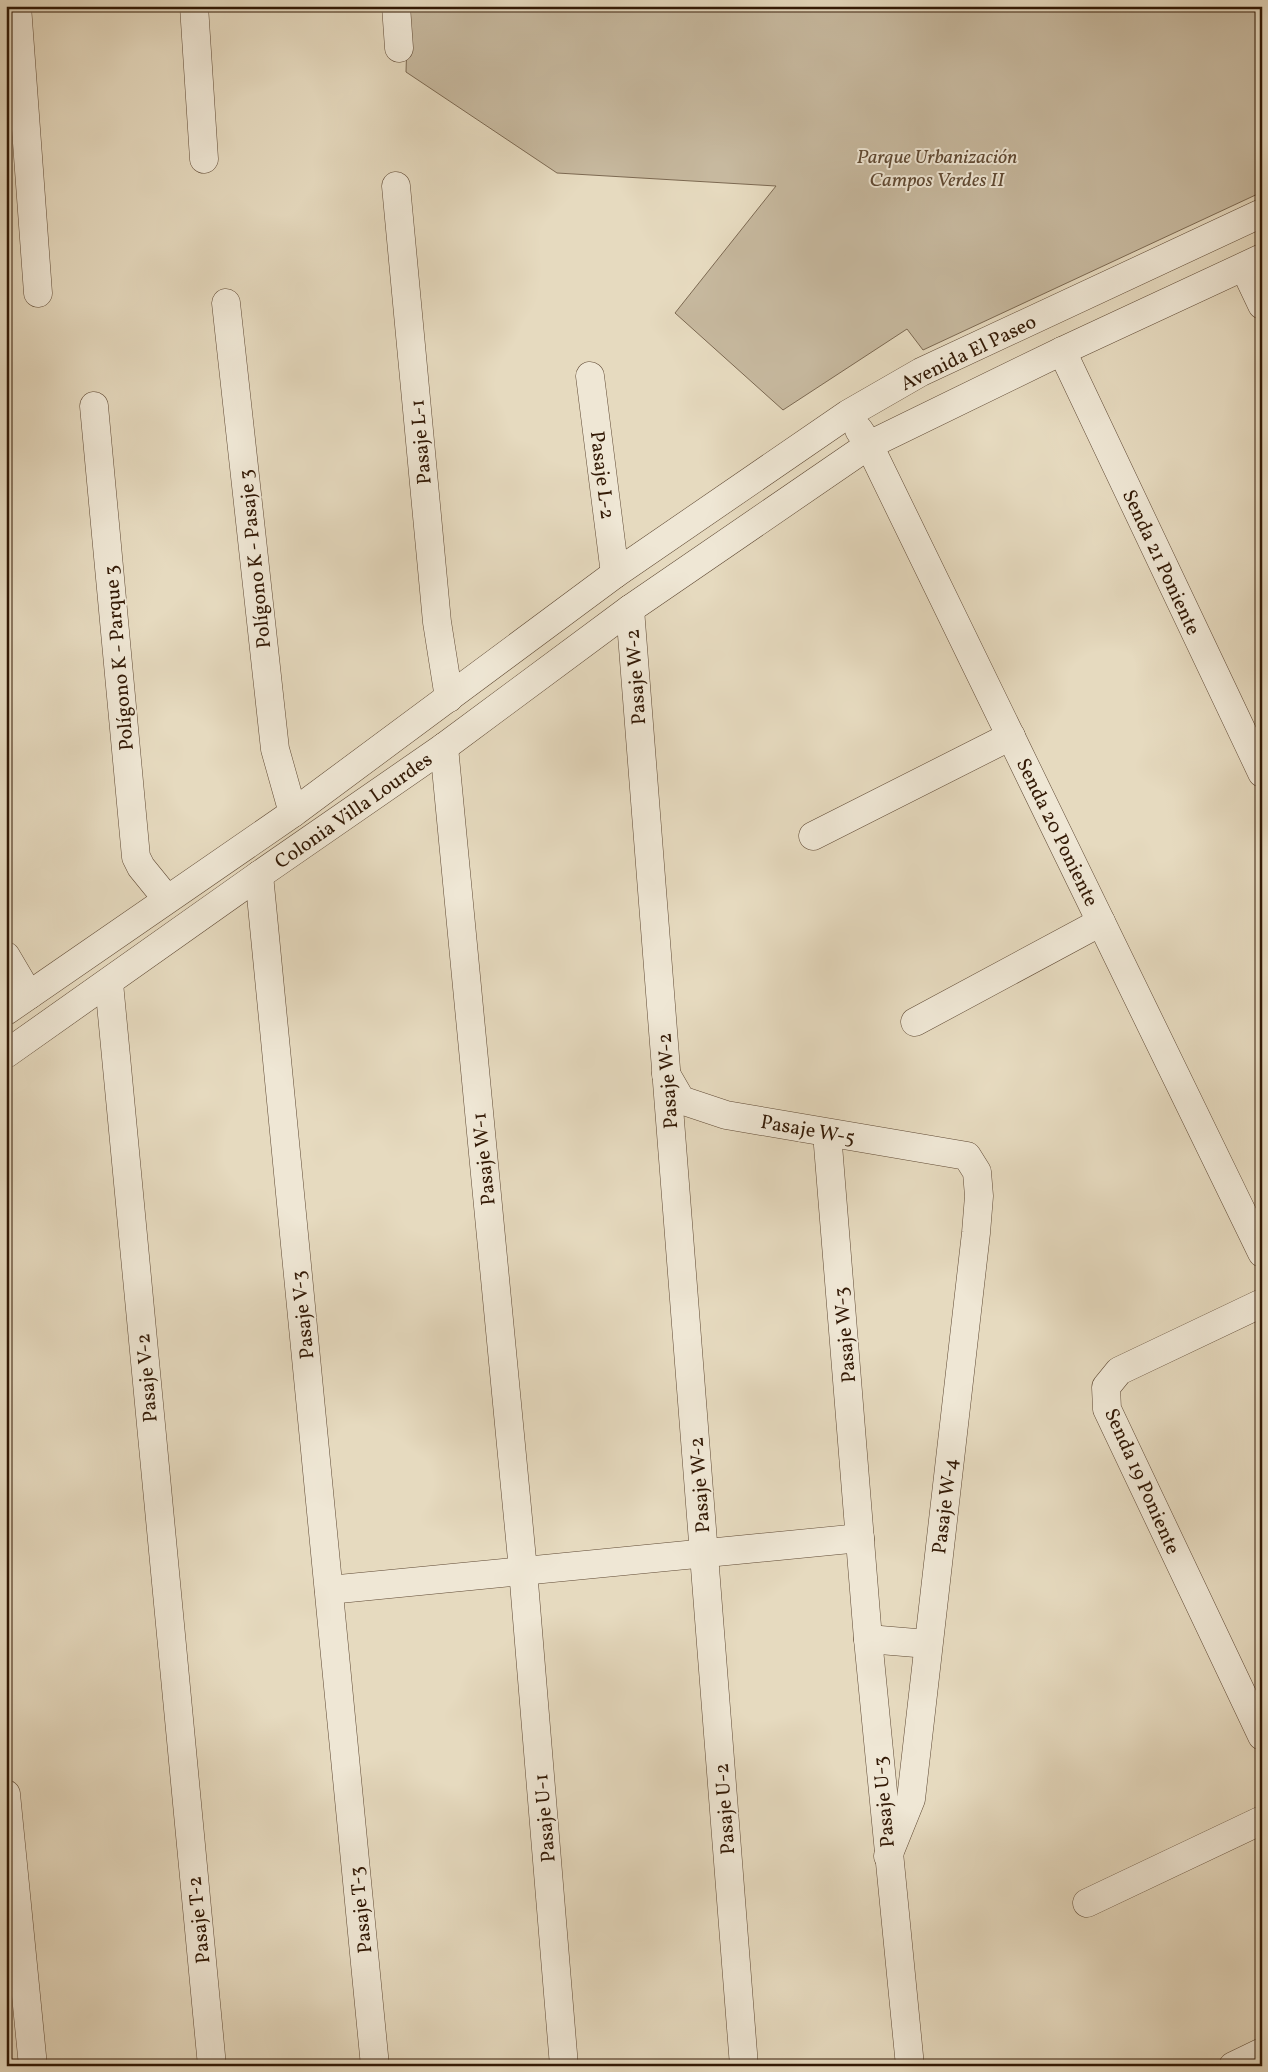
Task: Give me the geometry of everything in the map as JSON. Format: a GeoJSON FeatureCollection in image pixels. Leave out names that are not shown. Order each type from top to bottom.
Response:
{"type":"FeatureCollection","features":[{"type":"Feature","properties":{"kind":"street"},"geometry":{"type":"LineString","coordinates":[[17,6],[38,293]]}},
{"type":"Feature","properties":{"kind":"street"},"geometry":{"type":"LineString","coordinates":[[194,6],[204,159]]}},
{"type":"Feature","properties":{"kind":"street"},"geometry":{"type":"LineString","coordinates":[[396,6],[399,48]]}},
{"type":"Feature","properties":{"kind":"street","name":"Pasaje L-1"},"geometry":{"type":"LineString","coordinates":[[396,186],[437,622],[449,698]]}},
{"type":"Feature","properties":{"kind":"street","name":"Avenida El Paseo"},"geometry":{"type":"LineString","coordinates":[[691,522],[848,414],[922,372],[1262,213]]}},
{"type":"Feature","properties":{"kind":"street"},"geometry":{"type":"LineString","coordinates":[[1253,263],[1262,306]]}},
{"type":"Feature","properties":{"kind":"street","name":"Avenida El Paseo"},"geometry":{"type":"LineString","coordinates":[[697,562],[869,445],[1062,351],[1253,263]]}},
{"type":"Feature","properties":{"kind":"street","name":"Polígono K - Pasaje 3"},"geometry":{"type":"LineString","coordinates":[[226,303],[275,749],[293,813]]}},
{"type":"Feature","properties":{"kind":"street","name":"Senda 21 Poniente"},"geometry":{"type":"LineString","coordinates":[[1062,351],[1262,773]]}},
{"type":"Feature","properties":{"kind":"street","name":"Pasaje L-2"},"geometry":{"type":"LineString","coordinates":[[590,376],[615,574]]}},
{"type":"Feature","properties":{"kind":"street","name":"Polígono K - Parque 3"},"geometry":{"type":"LineString","coordinates":[[94,406],[136,858],[167,899]]}},
{"type":"Feature","properties":{"kind":"street","name":"Senda 20 Poniente"},"geometry":{"type":"LineString","coordinates":[[848,414],[869,445],[1262,1253]]}},
{"type":"Feature","properties":{"kind":"street","name":"Colonia Villa Lourdes"},"geometry":{"type":"LineString","coordinates":[[6,1011],[293,813],[615,574],[691,522]]}},
{"type":"Feature","properties":{"kind":"street","name":"Colonia Villa Lourdes"},"geometry":{"type":"LineString","coordinates":[[6,1054],[444,747],[630,609],[697,562]]}},
{"type":"Feature","properties":{"kind":"street","name":"Pasaje W-2"},"geometry":{"type":"LineString","coordinates":[[630,609],[704,1553]]}},
{"type":"Feature","properties":{"kind":"street"},"geometry":{"type":"LineString","coordinates":[[813,836],[1011,736]]}},
{"type":"Feature","properties":{"kind":"street","name":"Pasaje W-1"},"geometry":{"type":"LineString","coordinates":[[444,747],[524,1570]]}},
{"type":"Feature","properties":{"kind":"street","name":"Pasaje V-3"},"geometry":{"type":"LineString","coordinates":[[259,875],[344,1754]]}},
{"type":"Feature","properties":{"kind":"street"},"geometry":{"type":"LineString","coordinates":[[915,1022],[1101,922]]}},
{"type":"Feature","properties":{"kind":"street"},"geometry":{"type":"LineString","coordinates":[[6,956],[28,995]]}},
{"type":"Feature","properties":{"kind":"street","name":"Pasaje V-2"},"geometry":{"type":"LineString","coordinates":[[109,982],[184,1774]]}},
{"type":"Feature","properties":{"kind":"street","name":"Pasaje W-5"},"geometry":{"type":"LineString","coordinates":[[666,1074],[681,1100],[726,1116],[967,1156]]}},
{"type":"Feature","properties":{"kind":"street","name":"Pasaje W-3"},"geometry":{"type":"LineString","coordinates":[[827,1133],[860,1538]]}},
{"type":"Feature","properties":{"kind":"street","name":"Pasaje W-4"},"geometry":{"type":"LineString","coordinates":[[888,1856],[911,1799],[979,1196],[977,1172],[967,1156]]}},
{"type":"Feature","properties":{"kind":"street","name":"Senda 19 Poniente"},"geometry":{"type":"LineString","coordinates":[[1262,1303],[1119,1371],[1106,1387],[1107,1410],[1262,1736]]}},
{"type":"Feature","properties":{"kind":"street"},"geometry":{"type":"LineString","coordinates":[[329,1590],[860,1538]]}},
{"type":"Feature","properties":{"kind":"street","name":"Pasaje U-3"},"geometry":{"type":"LineString","coordinates":[[860,1538],[888,1856],[910,2066]]}},
{"type":"Feature","properties":{"kind":"street","name":"Pasaje U-2"},"geometry":{"type":"LineString","coordinates":[[704,1553],[744,2066]]}},
{"type":"Feature","properties":{"kind":"street","name":"Pasaje U-1"},"geometry":{"type":"LineString","coordinates":[[524,1570],[564,2066]]}},
{"type":"Feature","properties":{"kind":"street"},"geometry":{"type":"LineString","coordinates":[[868,1638],[928,1644]]}},
{"type":"Feature","properties":{"kind":"street","name":"Pasaje T-3"},"geometry":{"type":"LineString","coordinates":[[344,1754],[375,2066]]}},
{"type":"Feature","properties":{"kind":"street","name":"Pasaje T-2"},"geometry":{"type":"LineString","coordinates":[[184,1774],[212,2066]]}},
{"type":"Feature","properties":{"kind":"street"},"geometry":{"type":"LineString","coordinates":[[6,1794],[33,2066]]}},
{"type":"Feature","properties":{"kind":"street"},"geometry":{"type":"LineString","coordinates":[[1087,1904],[1262,1820]]}},
{"type":"Feature","properties":{"kind":"street"},"geometry":{"type":"LineString","coordinates":[[1233,2066],[1262,2052]]}},
{"type":"Feature","properties":{"kind":"green space","name":"Parque Urbanización Campos Verdes II"},"geometry":{"type":"Polygon","coordinates":[[[408,6],[1262,6],[1262,192],[923,350],[907,329],[783,410],[675,313],[776,186],[557,173],[406,72],[408,6]]]}}]}
